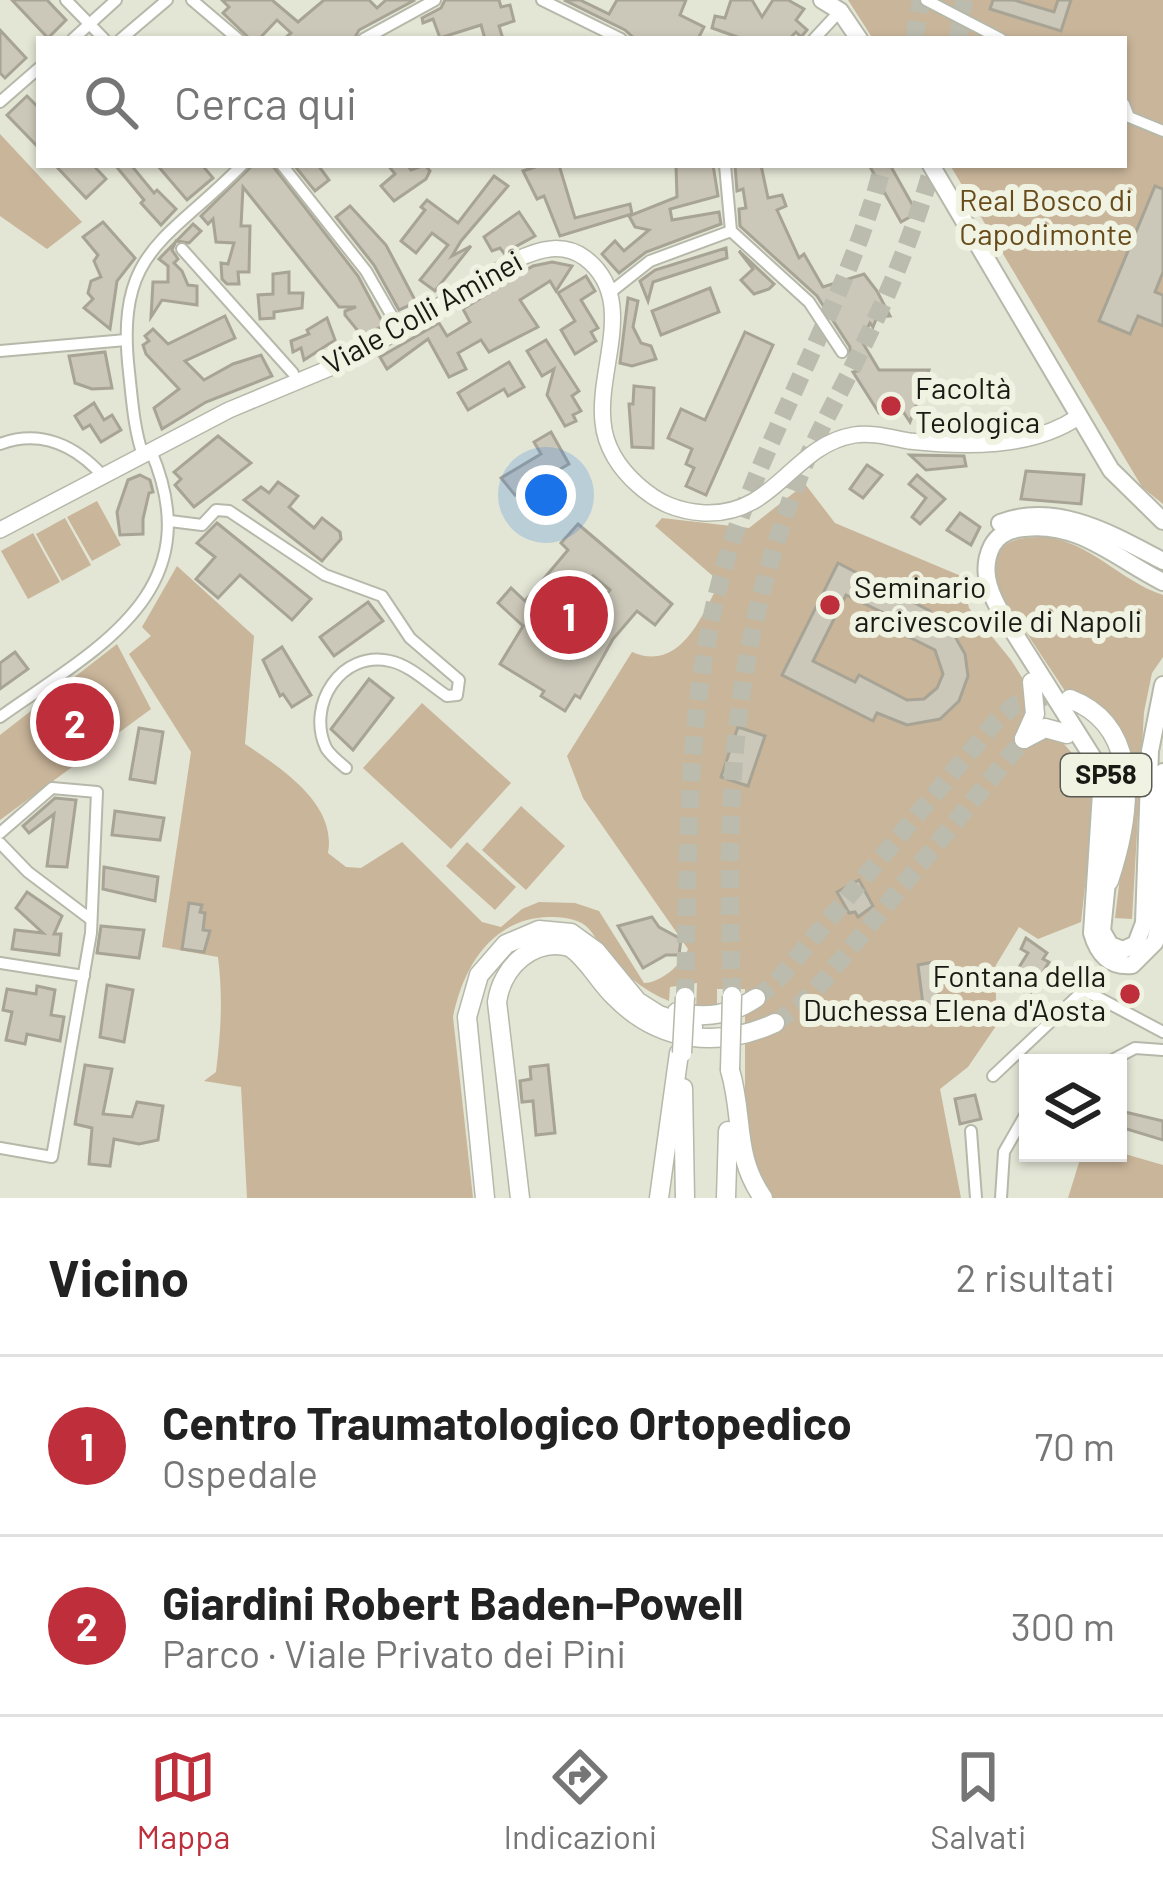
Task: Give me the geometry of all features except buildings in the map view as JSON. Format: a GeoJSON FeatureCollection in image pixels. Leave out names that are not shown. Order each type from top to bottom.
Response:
{"type":"FeatureCollection","features":[{"type":"Feature","properties":{"kind":"highway"},"geometry":{"type":"LineString","coordinates":[[1032,682],[1035,714],[1024,739],[1045,728],[1067,734]]}},
{"type":"Feature","properties":{"kind":"highway"},"geometry":{"type":"LineString","coordinates":[[1070,699],[1108,728],[1125,773],[1126,824],[1109,881]]}},
{"type":"Feature","properties":{"kind":"highway"},"geometry":{"type":"LineString","coordinates":[[485,1198],[467,1033],[469,1003],[479,975],[506,944],[526,933],[551,929],[580,937],[628,992],[658,1015],[696,1028],[740,1033]]}},
{"type":"Feature","properties":{"kind":"highway"},"geometry":{"type":"LineString","coordinates":[[516,1198],[497,1002],[510,970],[535,949],[555,944],[576,951],[622,1004],[668,1033],[717,1039],[775,1023]]}},
{"type":"Feature","properties":{"kind":"highway"},"geometry":{"type":"LineString","coordinates":[[604,963],[651,1001],[682,1014],[722,1014],[756,998]]}},
{"type":"Feature","properties":{"kind":"highway"},"geometry":{"type":"LineString","coordinates":[[726,1198],[732,996]]}},
{"type":"Feature","properties":{"kind":"highway"},"geometry":{"type":"LineString","coordinates":[[659,1198],[686,997]]}},
{"type":"Feature","properties":{"kind":"highway"},"geometry":{"type":"LineString","coordinates":[[680,1053],[680,1198]]}},
{"type":"Feature","properties":{"kind":"highway"},"geometry":{"type":"LineString","coordinates":[[730,1070],[742,1156],[763,1198]]}},
{"type":"Feature","properties":{"kind":"main road"},"geometry":{"type":"LineString","coordinates":[[822,0],[839,11],[858,36]]}},
{"type":"Feature","properties":{"kind":"main road"},"geometry":{"type":"LineString","coordinates":[[933,168],[1078,417],[1124,487],[1163,521]]}},
{"type":"Feature","properties":{"kind":"main road","name":"Viale Colli Aminei"},"geometry":{"type":"LineString","coordinates":[[0,530],[229,410],[350,360],[530,254],[546,248],[574,251],[597,268],[612,292]]}},
{"type":"Feature","properties":{"kind":"main road"},"geometry":{"type":"LineString","coordinates":[[612,292],[604,429],[624,470],[656,500],[677,510],[724,512],[754,503],[819,448],[857,434],[948,443],[1013,441],[1048,434],[1078,417]]}},
{"type":"Feature","properties":{"kind":"main road","name":"SP58"},"geometry":{"type":"LineString","coordinates":[[1163,560],[1095,527],[1053,516],[1022,516],[995,526],[979,549],[978,588],[991,616],[1100,788],[1092,933],[1106,959],[1120,966],[1145,956],[1159,925],[1163,772]]}},
{"type":"Feature","properties":{"kind":"main road","name":"SP58"},"geometry":{"type":"LineString","coordinates":[[1161,690],[1150,751],[1144,923],[1130,949],[1117,948],[1105,940],[1102,923],[1114,813],[1106,776],[999,609],[986,568],[1000,536],[1041,527],[1087,538],[1163,582]]}},
{"type":"Feature","properties":{"kind":"street"},"geometry":{"type":"LineString","coordinates":[[66,0],[101,36]]}},
{"type":"Feature","properties":{"kind":"street"},"geometry":{"type":"LineString","coordinates":[[76,36],[116,0]]}},
{"type":"Feature","properties":{"kind":"street"},"geometry":{"type":"LineString","coordinates":[[125,36],[167,0]]}},
{"type":"Feature","properties":{"kind":"street"},"geometry":{"type":"LineString","coordinates":[[192,0],[234,36]]}},
{"type":"Feature","properties":{"kind":"street"},"geometry":{"type":"LineString","coordinates":[[370,36],[436,0]]}},
{"type":"Feature","properties":{"kind":"street"},"geometry":{"type":"LineString","coordinates":[[542,0],[615,36]]}},
{"type":"Feature","properties":{"kind":"street"},"geometry":{"type":"LineString","coordinates":[[926,0],[995,36]]}},
{"type":"Feature","properties":{"kind":"street"},"geometry":{"type":"LineString","coordinates":[[817,36],[839,11]]}},
{"type":"Feature","properties":{"kind":"street"},"geometry":{"type":"LineString","coordinates":[[0,102],[36,71]]}},
{"type":"Feature","properties":{"kind":"street"},"geometry":{"type":"LineString","coordinates":[[1127,112],[1129,117],[1163,131]]}},
{"type":"Feature","properties":{"kind":"street"},"geometry":{"type":"LineString","coordinates":[[222,168],[230,177]]}},
{"type":"Feature","properties":{"kind":"street"},"geometry":{"type":"LineString","coordinates":[[0,717],[114,635],[134,616],[157,575],[170,521],[166,491],[147,453],[126,340],[131,286],[173,228],[239,168]]}},
{"type":"Feature","properties":{"kind":"street"},"geometry":{"type":"LineString","coordinates":[[284,168],[366,271],[397,325]]}},
{"type":"Feature","properties":{"kind":"street"},"geometry":{"type":"LineString","coordinates":[[725,168],[730,231]]}},
{"type":"Feature","properties":{"kind":"street"},"geometry":{"type":"LineString","coordinates":[[612,292],[650,261],[730,231]]}},
{"type":"Feature","properties":{"kind":"street"},"geometry":{"type":"LineString","coordinates":[[730,231],[809,302],[842,352]]}},
{"type":"Feature","properties":{"kind":"street"},"geometry":{"type":"LineString","coordinates":[[182,249],[293,373]]}},
{"type":"Feature","properties":{"kind":"street"},"geometry":{"type":"LineString","coordinates":[[0,350],[126,340]]}},
{"type":"Feature","properties":{"kind":"street"},"geometry":{"type":"LineString","coordinates":[[0,444],[20,437],[57,441],[84,455],[103,476]]}},
{"type":"Feature","properties":{"kind":"street"},"geometry":{"type":"LineString","coordinates":[[170,521],[202,525],[210,514],[224,509],[310,566],[374,591],[390,604],[410,638],[459,680],[457,694],[446,697],[404,666],[386,660],[344,670],[329,686],[320,716],[327,749],[346,769]]}},
{"type":"Feature","properties":{"kind":"street"},"geometry":{"type":"LineString","coordinates":[[0,832],[52,788],[98,792],[91,921],[52,1157],[0,1148]]}},
{"type":"Feature","properties":{"kind":"street"},"geometry":{"type":"LineString","coordinates":[[0,843],[28,872],[85,911],[91,921]]}},
{"type":"Feature","properties":{"kind":"street"},"geometry":{"type":"LineString","coordinates":[[0,963],[84,976]]}},
{"type":"Feature","properties":{"kind":"street"},"geometry":{"type":"LineString","coordinates":[[993,1076],[1084,989],[1163,1032]]}},
{"type":"Feature","properties":{"kind":"street"},"geometry":{"type":"LineString","coordinates":[[1124,1054],[1135,1048],[1163,1049]]}},
{"type":"Feature","properties":{"kind":"street"},"geometry":{"type":"LineString","coordinates":[[1001,1198],[1004,1152],[1019,1126]]}},
{"type":"Feature","properties":{"kind":"street"},"geometry":{"type":"LineString","coordinates":[[971,1131],[976,1198]]}},
{"type":"Feature","properties":{"kind":"green space","name":"Real Bosco di Capodimonte"},"geometry":{"type":"Polygon","coordinates":[[[848,0],[1163,0],[1163,504],[1142,487],[952,168],[1127,168],[1127,36],[871,36],[848,0]]]}},
{"type":"Feature","properties":{"kind":"green space"},"geometry":{"type":"Polygon","coordinates":[[[0,134],[82,222],[47,249],[0,216],[0,134]]]}},
{"type":"Feature","properties":{"kind":"green space"},"geometry":{"type":"Polygon","coordinates":[[[805,484],[835,523],[961,576],[969,608],[1011,660],[1023,679],[1028,703],[1071,752],[1092,788],[1081,922],[1038,939],[1019,927],[996,965],[996,1026],[968,1067],[940,1089],[961,1198],[773,1198],[755,1178],[745,1151],[745,989],[717,989],[717,1011],[696,1012],[697,983],[670,987],[669,1001],[659,997],[624,972],[586,926],[549,917],[511,926],[496,936],[473,964],[458,998],[453,1017],[473,1198],[247,1198],[241,1087],[204,1081],[216,1072],[218,1057],[218,957],[162,947],[191,752],[129,654],[151,636],[142,627],[177,566],[254,636],[245,744],[289,776],[315,803],[324,819],[328,853],[346,867],[361,868],[402,842],[482,922],[501,927],[539,902],[575,903],[599,911],[644,983],[670,972],[688,949],[583,798],[567,756],[632,652],[648,656],[675,649],[695,628],[717,587],[714,577],[655,526],[662,518],[749,528],[805,484]]]}},
{"type":"Feature","properties":{"kind":"green space"},"geometry":{"type":"Polygon","coordinates":[[[97,501],[121,545],[92,561],[67,517],[97,501]]]}},
{"type":"Feature","properties":{"kind":"green space"},"geometry":{"type":"Polygon","coordinates":[[[65,518],[91,565],[62,581],[36,534],[65,518]]]}},
{"type":"Feature","properties":{"kind":"green space"},"geometry":{"type":"Polygon","coordinates":[[[33,533],[60,582],[28,599],[1,551],[33,533]]]}},
{"type":"Feature","properties":{"kind":"green space"},"geometry":{"type":"Polygon","coordinates":[[[1044,537],[1091,553],[1163,595],[1163,657],[1152,673],[1144,712],[1132,919],[1115,918],[1132,781],[1101,711],[1065,691],[1000,593],[996,578],[1001,548],[1018,539],[1044,537]]]}},
{"type":"Feature","properties":{"kind":"green space"},"geometry":{"type":"Polygon","coordinates":[[[117,644],[151,709],[0,820],[0,735],[117,644]]]}},
{"type":"Feature","properties":{"kind":"green space"},"geometry":{"type":"Polygon","coordinates":[[[422,703],[511,783],[451,849],[363,768],[422,703]]]}},
{"type":"Feature","properties":{"kind":"green space"},"geometry":{"type":"Polygon","coordinates":[[[521,806],[565,846],[526,890],[482,850],[521,806]]]}},
{"type":"Feature","properties":{"kind":"green space"},"geometry":{"type":"Polygon","coordinates":[[[467,842],[516,887],[495,910],[446,866],[467,842]]]}},
{"type":"Feature","properties":{"kind":"green space"},"geometry":{"type":"Polygon","coordinates":[[[1127,1155],[1163,1165],[1163,1198],[1068,1198],[1079,1162],[1127,1162],[1127,1155]]]}},
{"type":"Feature","properties":{"kind":"tunnel"},"geometry":{"type":"LineString","coordinates":[[915,36],[921,0]]}},
{"type":"Feature","properties":{"kind":"tunnel"},"geometry":{"type":"LineString","coordinates":[[958,36],[964,0]]}},
{"type":"Feature","properties":{"kind":"tunnel"},"geometry":{"type":"LineString","coordinates":[[685,997],[696,718],[714,608],[745,505],[850,263],[882,168]]}},
{"type":"Feature","properties":{"kind":"tunnel"},"geometry":{"type":"LineString","coordinates":[[732,996],[732,794],[745,670],[758,607],[800,475],[892,283],[932,168]]}},
{"type":"Feature","properties":{"kind":"tunnel"},"geometry":{"type":"LineString","coordinates":[[756,998],[777,981],[997,720],[1015,705],[1047,696]]}},
{"type":"Feature","properties":{"kind":"tunnel"},"geometry":{"type":"LineString","coordinates":[[775,1023],[824,980],[1024,739]]}},
{"type":"Feature","properties":{"kind":"place","name":"Facoltà Teologica"},"geometry":{"type":"Point","coordinates":[891,406]}},
{"type":"Feature","properties":{"kind":"place","name":"Seminario arcivescovile di Napoli"},"geometry":{"type":"Point","coordinates":[830,605]}},
{"type":"Feature","properties":{"kind":"place","name":"Centro Traumatologico Ortopedico"},"geometry":{"type":"Point","coordinates":[569,615]}},
{"type":"Feature","properties":{"kind":"place","name":"Giardini Robert Baden-Powell"},"geometry":{"type":"Point","coordinates":[75,722]}},
{"type":"Feature","properties":{"kind":"place","name":"Fontana della Duchessa Elena d'Aosta"},"geometry":{"type":"Point","coordinates":[1130,994]}}]}
